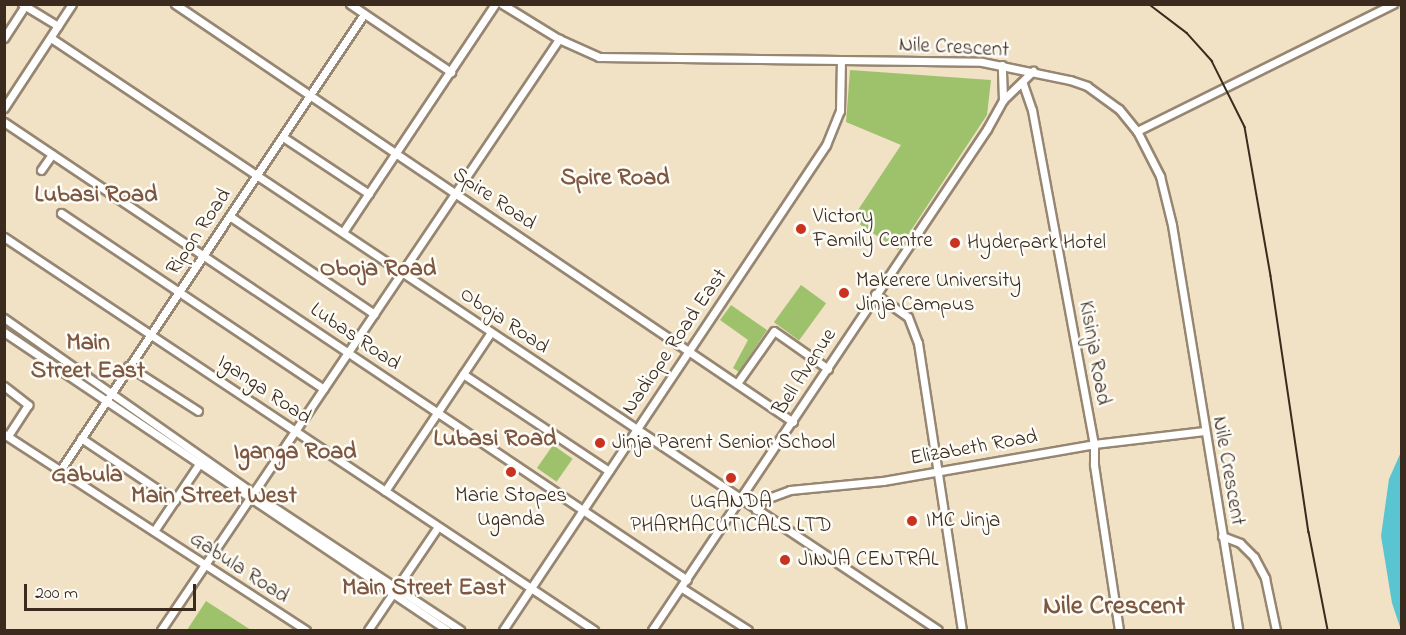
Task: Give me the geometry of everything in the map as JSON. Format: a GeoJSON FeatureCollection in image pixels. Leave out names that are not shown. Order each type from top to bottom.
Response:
{"type":"FeatureCollection","features":[{"type":"Feature","properties":{"kind":"street"},"geometry":{"type":"LineString","coordinates":[[4,108],[72,4]]}},
{"type":"Feature","properties":{"kind":"street","name":"Spire Road"},"geometry":{"type":"LineString","coordinates":[[175,4],[738,382],[793,422]]}},
{"type":"Feature","properties":{"kind":"street"},"geometry":{"type":"LineString","coordinates":[[350,4],[451,72]]}},
{"type":"Feature","properties":{"kind":"street"},"geometry":{"type":"LineString","coordinates":[[343,232],[495,4]]}},
{"type":"Feature","properties":{"kind":"street","name":"Nile Crescent"},"geometry":{"type":"LineString","coordinates":[[502,4],[559,39],[589,54],[614,59],[842,60],[1002,64],[1033,70],[1087,86],[1119,109],[1137,130],[1160,176],[1172,225],[1238,630]]}},
{"type":"Feature","properties":{"kind":"street"},"geometry":{"type":"LineString","coordinates":[[1137,130],[1393,4]]}},
{"type":"Feature","properties":{"kind":"street"},"geometry":{"type":"LineString","coordinates":[[4,38],[23,5],[58,26]]}},
{"type":"Feature","properties":{"kind":"street","name":"Ripon Road"},"geometry":{"type":"LineString","coordinates":[[60,469],[150,333],[231,217],[364,14]]}},
{"type":"Feature","properties":{"kind":"street","name":"Oboja Road"},"geometry":{"type":"LineString","coordinates":[[51,38],[256,176],[403,271],[635,431],[938,630]]}},
{"type":"Feature","properties":{"kind":"street"},"geometry":{"type":"LineString","coordinates":[[161,630],[253,497],[559,39]]}},
{"type":"Feature","properties":{"kind":"street","name":"Nadiope Road East"},"geometry":{"type":"LineString","coordinates":[[503,630],[826,145],[840,111],[842,60]]}},
{"type":"Feature","properties":{"kind":"street"},"geometry":{"type":"LineString","coordinates":[[1002,64],[1003,100]]}},
{"type":"Feature","properties":{"kind":"street","name":"Bell Avenue"},"geometry":{"type":"LineString","coordinates":[[652,630],[793,422],[1003,100],[1023,84],[1033,70]]}},
{"type":"Feature","properties":{"kind":"street","name":"Kisinja Road"},"geometry":{"type":"LineString","coordinates":[[1023,84],[1032,110],[1094,444],[1095,476],[1119,630]]}},
{"type":"Feature","properties":{"kind":"street","name":"Lubas Road"},"geometry":{"type":"LineString","coordinates":[[4,122],[687,580]]}},
{"type":"Feature","properties":{"kind":"street"},"geometry":{"type":"LineString","coordinates":[[283,137],[369,194]]}},
{"type":"Feature","properties":{"kind":"street"},"geometry":{"type":"LineString","coordinates":[[41,170],[52,154]]}},
{"type":"Feature","properties":{"kind":"street"},"geometry":{"type":"LineString","coordinates":[[61,213],[324,389]]}},
{"type":"Feature","properties":{"kind":"street"},"geometry":{"type":"LineString","coordinates":[[231,217],[374,314]]}},
{"type":"Feature","properties":{"kind":"street","name":"Iganga Road"},"geometry":{"type":"LineString","coordinates":[[4,237],[437,528],[594,630]]}},
{"type":"Feature","properties":{"kind":"street"},"geometry":{"type":"LineString","coordinates":[[875,294],[902,311],[913,327],[940,471],[963,630]]}},
{"type":"Feature","properties":{"kind":"street"},"geometry":{"type":"LineString","coordinates":[[4,318],[253,497],[394,591],[447,630]]}},
{"type":"Feature","properties":{"kind":"street"},"geometry":{"type":"LineString","coordinates":[[738,382],[774,331],[828,369]]}},
{"type":"Feature","properties":{"kind":"street"},"geometry":{"type":"LineString","coordinates":[[4,332],[105,402],[253,497]]}},
{"type":"Feature","properties":{"kind":"street"},"geometry":{"type":"LineString","coordinates":[[385,491],[491,332]]}},
{"type":"Feature","properties":{"kind":"street"},"geometry":{"type":"LineString","coordinates":[[128,366],[198,411]]}},
{"type":"Feature","properties":{"kind":"street"},"geometry":{"type":"LineString","coordinates":[[463,374],[609,471]]}},
{"type":"Feature","properties":{"kind":"street"},"geometry":{"type":"LineString","coordinates":[[4,386],[28,405],[6,435]]}},
{"type":"Feature","properties":{"kind":"street","name":"Elizabeth Road"},"geometry":{"type":"LineString","coordinates":[[756,510],[763,500],[790,490],[940,471],[1094,444],[1204,432]]}},
{"type":"Feature","properties":{"kind":"street","name":"Gabula Road"},"geometry":{"type":"LineString","coordinates":[[6,435],[306,630]]}},
{"type":"Feature","properties":{"kind":"street"},"geometry":{"type":"LineString","coordinates":[[81,438],[175,501]]}},
{"type":"Feature","properties":{"kind":"street"},"geometry":{"type":"LineString","coordinates":[[154,531],[199,464]]}},
{"type":"Feature","properties":{"kind":"street"},"geometry":{"type":"LineString","coordinates":[[368,630],[437,528]]}},
{"type":"Feature","properties":{"kind":"street"},"geometry":{"type":"LineString","coordinates":[[1222,536],[1240,543],[1254,557],[1265,578],[1276,630]]}},
{"type":"Feature","properties":{"kind":"street"},"geometry":{"type":"LineString","coordinates":[[682,588],[748,630]]}},
{"type":"Feature","properties":{"kind":"street"},"geometry":{"type":"LineString","coordinates":[[394,591],[460,630]]}},
{"type":"Feature","properties":{"kind":"green space"},"geometry":{"type":"Polygon","coordinates":[[[850,70],[991,80],[987,115],[898,250],[852,219],[901,145],[846,122],[850,70]]]}},
{"type":"Feature","properties":{"kind":"green space"},"geometry":{"type":"Polygon","coordinates":[[[801,285],[826,303],[799,340],[774,322],[801,285]]]}},
{"type":"Feature","properties":{"kind":"green space"},"geometry":{"type":"Polygon","coordinates":[[[731,305],[767,330],[739,372],[733,368],[748,340],[720,320],[731,305]]]}},
{"type":"Feature","properties":{"kind":"green space"},"geometry":{"type":"Polygon","coordinates":[[[553,445],[573,459],[557,482],[537,468],[553,445]]]}},
{"type":"Feature","properties":{"kind":"green space"},"geometry":{"type":"Polygon","coordinates":[[[206,601],[251,630],[187,630],[206,601]]]}},
{"type":"Feature","properties":{"kind":"water"},"geometry":{"type":"Polygon","coordinates":[[[1401,452],[1401,630],[1392,603],[1381,536],[1389,479],[1401,452]]]}},
{"type":"Feature","properties":{"kind":"railway"},"geometry":{"type":"LineString","coordinates":[[1149,4],[1187,33],[1212,61],[1245,127],[1271,276],[1309,532],[1328,630]]}},
{"type":"Feature","properties":{"kind":"place","name":"Victory Family Centre"},"geometry":{"type":"Point","coordinates":[801,229]}},
{"type":"Feature","properties":{"kind":"place","name":"Hyderpark Hotel"},"geometry":{"type":"Point","coordinates":[955,243]}},
{"type":"Feature","properties":{"kind":"place","name":"Makerere University Jinja Campus"},"geometry":{"type":"Point","coordinates":[844,293]}},
{"type":"Feature","properties":{"kind":"place","name":"Jinja Parent Senior School"},"geometry":{"type":"Point","coordinates":[600,443]}},
{"type":"Feature","properties":{"kind":"place","name":"Marie Stopes Uganda"},"geometry":{"type":"Point","coordinates":[511,472]}},
{"type":"Feature","properties":{"kind":"place","name":"UGANDA PHARMACUTICALS LTD"},"geometry":{"type":"Point","coordinates":[731,478]}},
{"type":"Feature","properties":{"kind":"place","name":"IMC Jinja"},"geometry":{"type":"Point","coordinates":[912,521]}},
{"type":"Feature","properties":{"kind":"place","name":"JINJA CENTRAL"},"geometry":{"type":"Point","coordinates":[785,560]}},
{"type":"Feature","properties":{"kind":"district","name":"Spire Road"},"geometry":{"type":"Point","coordinates":[615,179]}},
{"type":"Feature","properties":{"kind":"district","name":"Lubasi Road"},"geometry":{"type":"Point","coordinates":[96,196]}},
{"type":"Feature","properties":{"kind":"district","name":"Oboja Road"},"geometry":{"type":"Point","coordinates":[378,270]}},
{"type":"Feature","properties":{"kind":"district","name":"Main Street East"},"geometry":{"type":"Point","coordinates":[88,358]}},
{"type":"Feature","properties":{"kind":"district","name":"Lubasi Road"},"geometry":{"type":"Point","coordinates":[495,440]}},
{"type":"Feature","properties":{"kind":"district","name":"Iganga Road"},"geometry":{"type":"Point","coordinates":[295,453]}},
{"type":"Feature","properties":{"kind":"district","name":"Gabula"},"geometry":{"type":"Point","coordinates":[87,476]}},
{"type":"Feature","properties":{"kind":"district","name":"Main Street West"},"geometry":{"type":"Point","coordinates":[214,497]}},
{"type":"Feature","properties":{"kind":"district","name":"Main Street East"},"geometry":{"type":"Point","coordinates":[424,589]}},
{"type":"Feature","properties":{"kind":"district","name":"Nile Crescent"},"geometry":{"type":"Point","coordinates":[1114,607]}}]}
